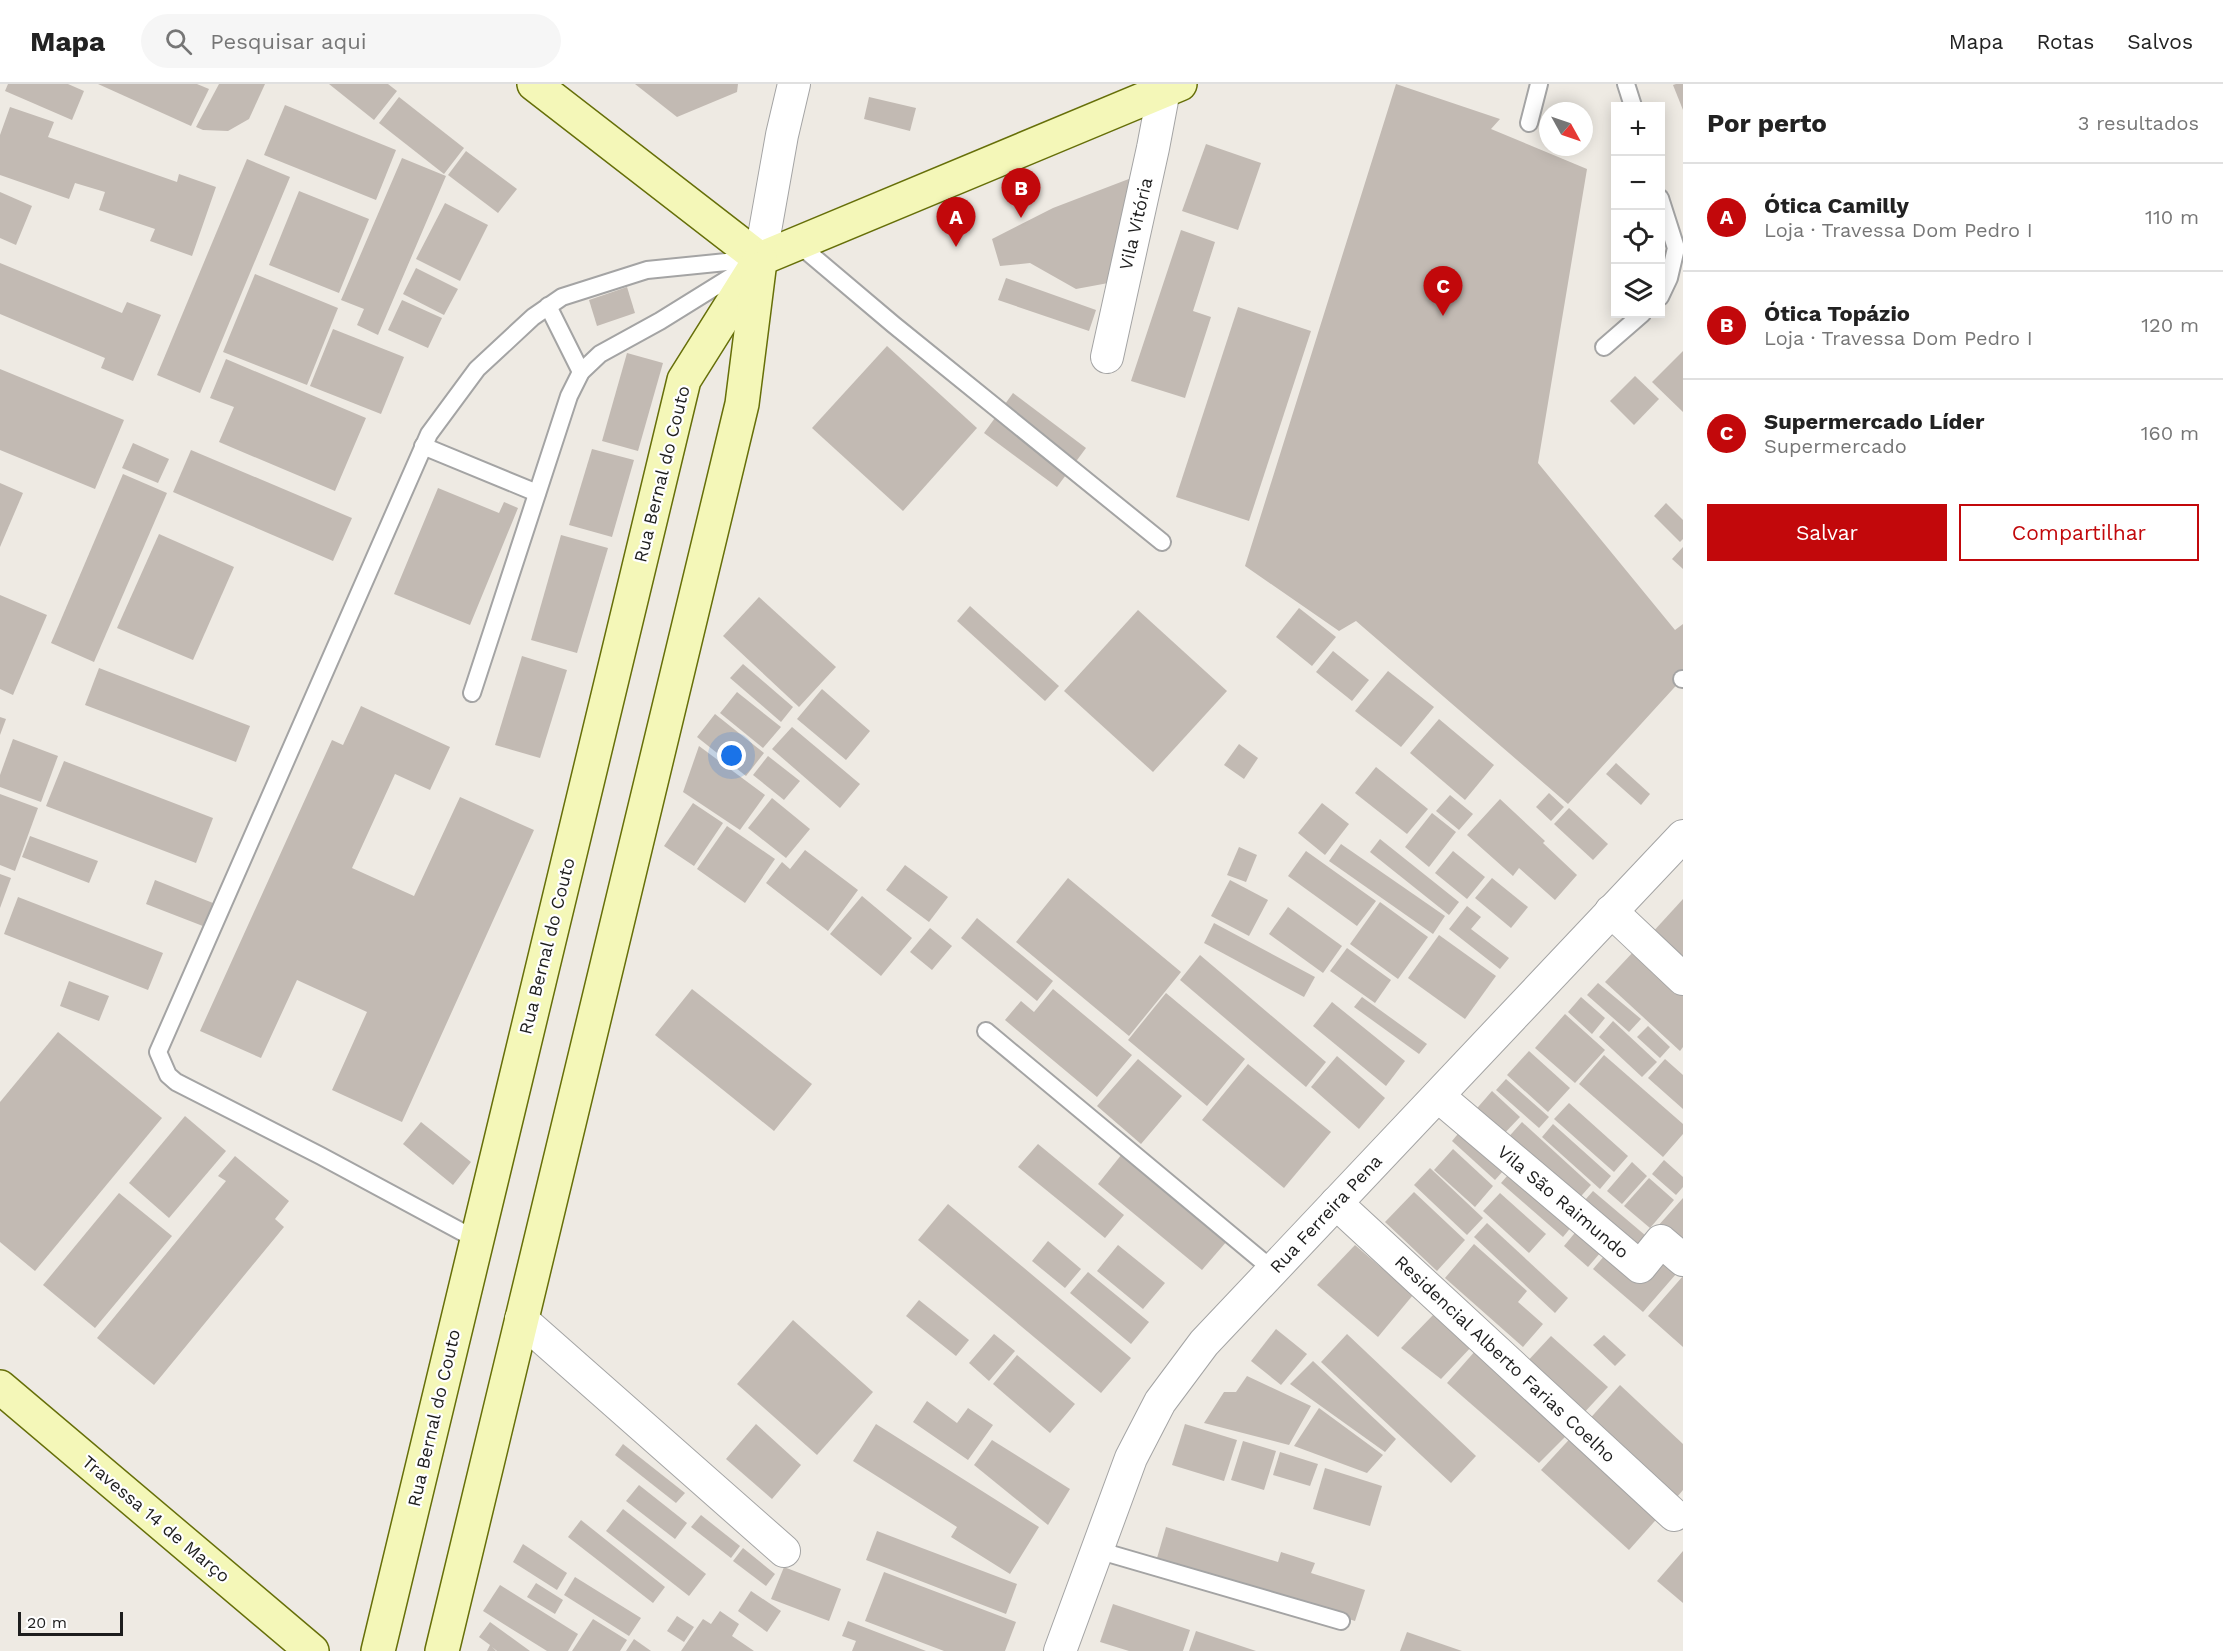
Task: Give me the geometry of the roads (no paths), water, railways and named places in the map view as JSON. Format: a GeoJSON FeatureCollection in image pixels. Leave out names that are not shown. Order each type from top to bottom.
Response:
{"type":"FeatureCollection","features":[{"type":"Feature","properties":{"kind":"street"},"geometry":{"type":"LineString","coordinates":[[534,84],[760,259],[1172,87]]}},
{"type":"Feature","properties":{"kind":"street","name":"Rua Bernal do Couto"},"geometry":{"type":"LineString","coordinates":[[442,1651],[742,404],[760,259],[782,135],[794,84]]}},
{"type":"Feature","properties":{"kind":"street","name":"Vila Vitória"},"geometry":{"type":"LineString","coordinates":[[1107,357],[1154,147],[1172,87]]}},
{"type":"Feature","properties":{"kind":"street","name":"Rua Bernal do Couto"},"geometry":{"type":"LineString","coordinates":[[378,1651],[684,380],[760,259]]}},
{"type":"Feature","properties":{"kind":"street","name":"Rua Ferreira Pena"},"geometry":{"type":"LineString","coordinates":[[1060,1651],[1131,1458],[1160,1402],[1204,1343],[1683,836]]}},
{"type":"Feature","properties":{"kind":"street"},"geometry":{"type":"LineString","coordinates":[[1611,911],[1683,979]]}},
{"type":"Feature","properties":{"kind":"street","name":"Vila São Raimundo"},"geometry":{"type":"LineString","coordinates":[[1438,1096],[1640,1266],[1661,1241],[1683,1260]]}},
{"type":"Feature","properties":{"kind":"street","name":"Residencial Alberto Farias Coelho"},"geometry":{"type":"LineString","coordinates":[[1336,1203],[1674,1515]]}},
{"type":"Feature","properties":{"kind":"street"},"geometry":{"type":"LineString","coordinates":[[521,1319],[784,1551]]}},
{"type":"Feature","properties":{"kind":"street","name":"Travessa 14 de Março"},"geometry":{"type":"LineString","coordinates":[[0,1387],[312,1651]]}},
{"type":"Feature","properties":{"kind":"lane"},"geometry":{"type":"LineString","coordinates":[[1529,123],[1539,84]]}},
{"type":"Feature","properties":{"kind":"lane"},"geometry":{"type":"LineString","coordinates":[[1626,84],[1632,102]]}},
{"type":"Feature","properties":{"kind":"lane"},"geometry":{"type":"LineString","coordinates":[[1664,210],[1676,248],[1665,287]]}},
{"type":"Feature","properties":{"kind":"lane"},"geometry":{"type":"LineString","coordinates":[[797,243],[894,325],[1162,542]]}},
{"type":"Feature","properties":{"kind":"lane"},"geometry":{"type":"LineString","coordinates":[[477,1240],[177,1082],[168,1075],[158,1052],[423,446],[429,434],[477,369],[533,317],[562,297],[646,270],[760,259]]}},
{"type":"Feature","properties":{"kind":"lane"},"geometry":{"type":"LineString","coordinates":[[472,693],[569,396],[581,372],[600,354],[660,321],[760,259]]}},
{"type":"Feature","properties":{"kind":"lane"},"geometry":{"type":"LineString","coordinates":[[548,306],[581,372]]}},
{"type":"Feature","properties":{"kind":"lane"},"geometry":{"type":"LineString","coordinates":[[1604,347],[1637,318]]}},
{"type":"Feature","properties":{"kind":"lane"},"geometry":{"type":"LineString","coordinates":[[423,446],[537,493]]}},
{"type":"Feature","properties":{"kind":"lane"},"geometry":{"type":"LineString","coordinates":[[986,1031],[1273,1270]]}},
{"type":"Feature","properties":{"kind":"lane"},"geometry":{"type":"LineString","coordinates":[[1097,1550],[1122,1555],[1341,1620]]}},
{"type":"Feature","properties":{"kind":"place","name":"Ótica Topázio"},"geometry":{"type":"Point","coordinates":[1021,218]}},
{"type":"Feature","properties":{"kind":"place","name":"Ótica Camilly"},"geometry":{"type":"Point","coordinates":[956,247]}},
{"type":"Feature","properties":{"kind":"place","name":"Supermercado Líder"},"geometry":{"type":"Point","coordinates":[1443,316]}}]}
